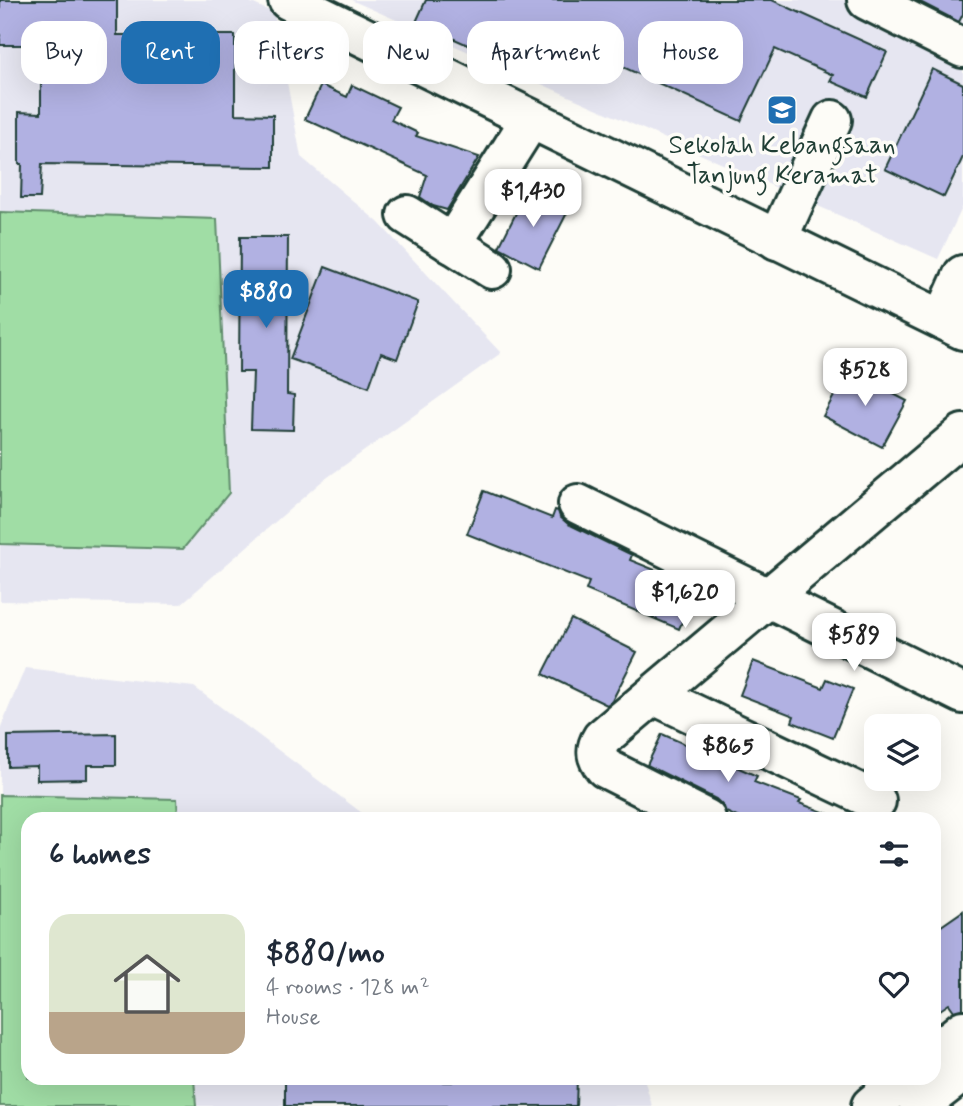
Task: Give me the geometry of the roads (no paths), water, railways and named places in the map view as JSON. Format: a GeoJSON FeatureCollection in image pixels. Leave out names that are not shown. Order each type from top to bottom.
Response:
{"type":"FeatureCollection","features":[{"type":"Feature","properties":{"kind":"street"},"geometry":{"type":"LineString","coordinates":[[288,0],[340,12],[530,120],[953,325],[963,275]]}},
{"type":"Feature","properties":{"kind":"street"},"geometry":{"type":"LineString","coordinates":[[867,0],[963,48]]}},
{"type":"Feature","properties":{"kind":"street"},"geometry":{"type":"LineString","coordinates":[[452,244],[530,120]]}},
{"type":"Feature","properties":{"kind":"street"},"geometry":{"type":"LineString","coordinates":[[777,240],[832,120]]}},
{"type":"Feature","properties":{"kind":"street"},"geometry":{"type":"LineString","coordinates":[[407,215],[492,269]]}},
{"type":"Feature","properties":{"kind":"street"},"geometry":{"type":"LineString","coordinates":[[692,812],[605,768],[599,762],[597,754],[597,745],[602,738],[962,437]]}},
{"type":"Feature","properties":{"kind":"street"},"geometry":{"type":"LineString","coordinates":[[578,504],[963,694]]}},
{"type":"Feature","properties":{"kind":"street"},"geometry":{"type":"LineString","coordinates":[[654,695],[876,801]]}},
{"type":"Feature","properties":{"kind":"street"},"geometry":{"type":"LineString","coordinates":[[941,1072],[953,1054]]}},
{"type":"Feature","properties":{"kind":"street"},"geometry":{"type":"LineString","coordinates":[[871,1106],[896,1085]]}},
{"type":"Feature","properties":{"kind":"street"},"geometry":{"type":"LineString","coordinates":[[919,1106],[933,1085]]}},
{"type":"Feature","properties":{"kind":"place","name":"Sekolah Kebangsaan Tanjung Keramat"},"geometry":{"type":"Point","coordinates":[782,110]}}]}
